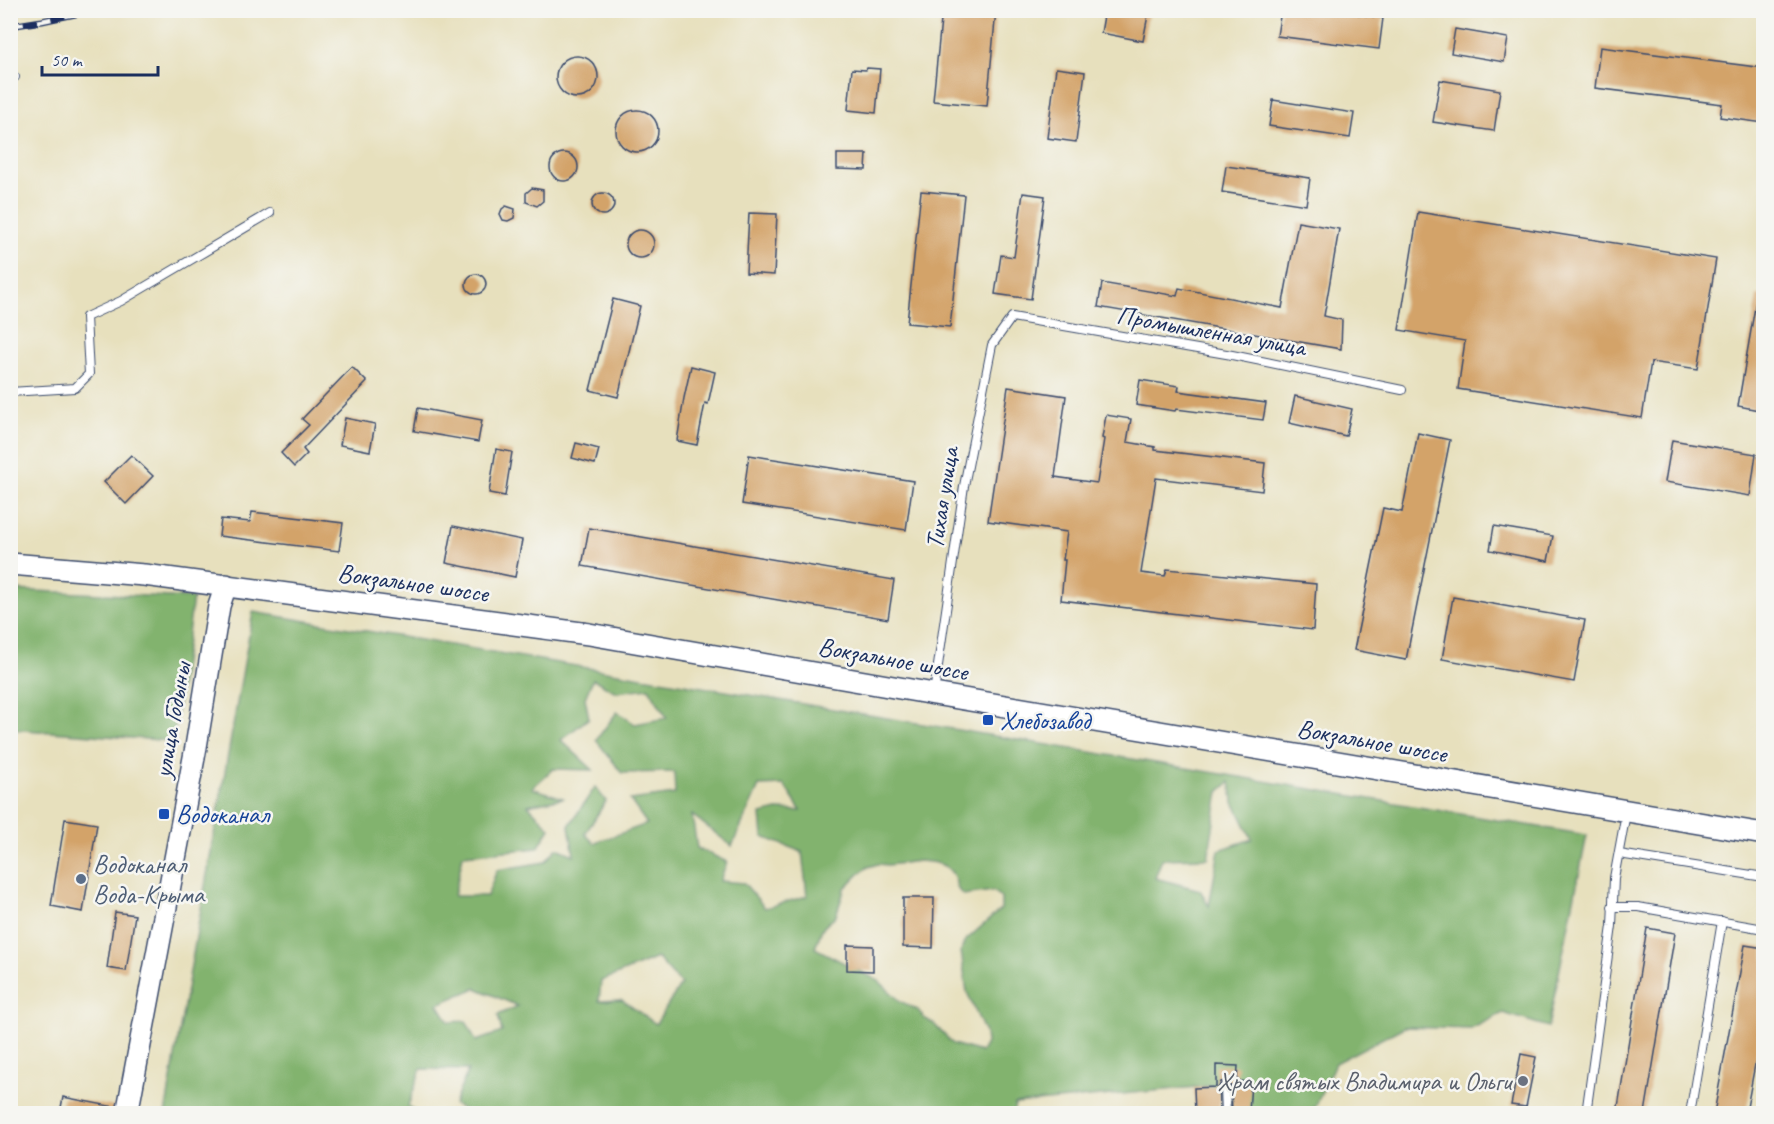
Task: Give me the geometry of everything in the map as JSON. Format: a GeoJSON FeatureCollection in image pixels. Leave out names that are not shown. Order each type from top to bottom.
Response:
{"type":"FeatureCollection","features":[{"type":"Feature","properties":{"kind":"main road","name":"Вокзальное шоссе"},"geometry":{"type":"LineString","coordinates":[[10,564],[144,575],[589,634],[1764,834]]}},
{"type":"Feature","properties":{"kind":"main road","name":"улица Годыны"},"geometry":{"type":"LineString","coordinates":[[127,1113],[196,747],[219,606],[226,585]]}},
{"type":"Feature","properties":{"kind":"lane"},"geometry":{"type":"LineString","coordinates":[[10,392],[75,388],[90,374],[86,317],[121,301],[270,213]]}},
{"type":"Feature","properties":{"kind":"lane","name":"Промышленная улица"},"geometry":{"type":"LineString","coordinates":[[1012,317],[1232,355],[1402,390]]}},
{"type":"Feature","properties":{"kind":"lane","name":"Тихая улица"},"geometry":{"type":"LineString","coordinates":[[934,694],[964,486],[992,345],[1012,317]]}},
{"type":"Feature","properties":{"kind":"lane"},"geometry":{"type":"LineString","coordinates":[[1586,1113],[1626,811]]}},
{"type":"Feature","properties":{"kind":"lane"},"geometry":{"type":"LineString","coordinates":[[1619,854],[1764,877]]}},
{"type":"Feature","properties":{"kind":"lane"},"geometry":{"type":"LineString","coordinates":[[1612,907],[1638,908],[1764,928]]}},
{"type":"Feature","properties":{"kind":"lane"},"geometry":{"type":"LineString","coordinates":[[1690,1113],[1722,921]]}},
{"type":"Feature","properties":{"kind":"lane"},"geometry":{"type":"LineString","coordinates":[[1225,1087],[1226,1113]]}},
{"type":"Feature","properties":{"kind":"green space"},"geometry":{"type":"Polygon","coordinates":[[[11,590],[193,598],[173,741],[11,729],[11,590]]]}},
{"type":"Feature","properties":{"kind":"green space"},"geometry":{"type":"Polygon","coordinates":[[[253,612],[1587,835],[1548,1027],[1503,1013],[1471,1029],[1404,1027],[1335,1063],[1313,1112],[1306,1114],[1226,1113],[1218,1085],[1015,1104],[1013,1114],[468,1113],[454,1104],[468,1070],[421,1069],[408,1106],[417,1113],[165,1114],[253,612]],[[593,679],[585,698],[589,718],[561,740],[593,770],[553,769],[532,788],[563,798],[528,805],[550,828],[538,848],[463,855],[454,896],[487,896],[497,870],[545,862],[557,848],[574,855],[569,826],[595,787],[606,801],[585,834],[594,843],[647,824],[630,800],[675,794],[674,772],[622,773],[596,740],[617,712],[635,724],[667,718],[649,688],[616,692],[593,679]],[[1230,782],[1219,792],[1208,858],[1162,859],[1155,878],[1200,890],[1209,906],[1219,850],[1252,839],[1233,800],[1230,782]],[[784,785],[759,786],[732,846],[692,815],[697,848],[727,862],[720,881],[744,883],[765,908],[807,896],[802,852],[763,837],[761,814],[777,810],[801,811],[784,785]],[[919,861],[878,864],[868,867],[845,888],[836,915],[822,929],[815,948],[879,981],[900,1001],[918,1010],[953,1044],[981,1052],[986,1043],[985,1033],[967,992],[961,951],[964,942],[1001,909],[1001,898],[993,891],[963,895],[952,873],[940,864],[919,861]],[[657,958],[601,981],[599,1001],[622,1000],[656,1024],[681,984],[657,958]],[[476,988],[438,1004],[449,1022],[466,1021],[476,1041],[502,1032],[498,1015],[518,1006],[476,988]]]}},
{"type":"Feature","properties":{"kind":"building"},"geometry":{"type":"Polygon","coordinates":[[[942,10],[996,10],[987,106],[933,101],[942,10]]]}},
{"type":"Feature","properties":{"kind":"building"},"geometry":{"type":"Polygon","coordinates":[[[1105,10],[1149,10],[1143,41],[1101,33],[1105,10]]]}},
{"type":"Feature","properties":{"kind":"building"},"geometry":{"type":"Polygon","coordinates":[[[1281,10],[1329,10],[1383,18],[1379,49],[1277,36],[1281,10]]]}},
{"type":"Feature","properties":{"kind":"building"},"geometry":{"type":"Polygon","coordinates":[[[1455,29],[1508,38],[1504,62],[1451,53],[1455,29]]]}},
{"type":"Feature","properties":{"kind":"building"},"geometry":{"type":"Polygon","coordinates":[[[1600,47],[1764,68],[1764,123],[1720,117],[1722,104],[1595,88],[1600,47]]]}},
{"type":"Feature","properties":{"kind":"building"},"geometry":{"type":"Polygon","coordinates":[[[577,56],[592,62],[598,77],[592,92],[577,98],[562,92],[556,77],[562,62],[577,56]]]}},
{"type":"Feature","properties":{"kind":"building"},"geometry":{"type":"Polygon","coordinates":[[[867,68],[880,69],[876,113],[848,110],[852,69],[866,70],[867,68]]]}},
{"type":"Feature","properties":{"kind":"building"},"geometry":{"type":"Polygon","coordinates":[[[1056,68],[1085,72],[1076,142],[1047,138],[1056,68]]]}},
{"type":"Feature","properties":{"kind":"building"},"geometry":{"type":"Polygon","coordinates":[[[1440,80],[1500,90],[1494,131],[1433,122],[1440,80]]]}},
{"type":"Feature","properties":{"kind":"building"},"geometry":{"type":"Polygon","coordinates":[[[1273,100],[1354,113],[1350,138],[1269,126],[1273,100]]]}},
{"type":"Feature","properties":{"kind":"building"},"geometry":{"type":"Polygon","coordinates":[[[637,110],[652,116],[658,131],[652,146],[637,152],[622,146],[616,131],[622,116],[637,110]]]}},
{"type":"Feature","properties":{"kind":"building"},"geometry":{"type":"Polygon","coordinates":[[[564,153],[574,157],[578,167],[574,177],[564,181],[554,177],[550,167],[554,157],[564,153]]]}},
{"type":"Feature","properties":{"kind":"building"},"geometry":{"type":"Polygon","coordinates":[[[837,154],[867,154],[866,170],[837,169],[837,154]]]}},
{"type":"Feature","properties":{"kind":"building"},"geometry":{"type":"Polygon","coordinates":[[[1226,166],[1310,178],[1306,205],[1222,192],[1226,166]]]}},
{"type":"Feature","properties":{"kind":"building"},"geometry":{"type":"Polygon","coordinates":[[[532,188],[543,190],[543,201],[537,206],[526,202],[526,193],[532,188]]]}},
{"type":"Feature","properties":{"kind":"building"},"geometry":{"type":"Polygon","coordinates":[[[921,191],[964,195],[950,327],[907,323],[921,191]]]}},
{"type":"Feature","properties":{"kind":"building"},"geometry":{"type":"Polygon","coordinates":[[[599,193],[607,193],[614,200],[614,208],[607,215],[599,215],[592,208],[592,200],[599,193]]]}},
{"type":"Feature","properties":{"kind":"building"},"geometry":{"type":"Polygon","coordinates":[[[1023,193],[1045,196],[1031,299],[995,294],[1001,255],[1014,257],[1023,193]]]}},
{"type":"Feature","properties":{"kind":"building"},"geometry":{"type":"Polygon","coordinates":[[[506,206],[515,209],[514,218],[508,221],[503,220],[500,214],[506,206]]]}},
{"type":"Feature","properties":{"kind":"building"},"geometry":{"type":"Polygon","coordinates":[[[1418,212],[1716,259],[1698,369],[1651,362],[1642,418],[1458,389],[1465,341],[1399,330],[1418,212]]]}},
{"type":"Feature","properties":{"kind":"building"},"geometry":{"type":"Polygon","coordinates":[[[749,213],[777,214],[774,275],[746,273],[749,213]]]}},
{"type":"Feature","properties":{"kind":"building"},"geometry":{"type":"Polygon","coordinates":[[[1298,222],[1339,229],[1324,316],[1342,320],[1341,349],[1098,307],[1102,283],[1177,296],[1179,288],[1282,308],[1298,222]]]}},
{"type":"Feature","properties":{"kind":"building"},"geometry":{"type":"Polygon","coordinates":[[[640,230],[650,234],[654,244],[650,254],[640,258],[630,254],[626,244],[630,234],[640,230]]]}},
{"type":"Feature","properties":{"kind":"building"},"geometry":{"type":"Polygon","coordinates":[[[476,274],[483,277],[486,284],[483,291],[476,294],[469,291],[466,284],[469,277],[476,274]]]}},
{"type":"Feature","properties":{"kind":"building"},"geometry":{"type":"Polygon","coordinates":[[[1757,295],[1764,295],[1764,411],[1738,406],[1757,295]]]}},
{"type":"Feature","properties":{"kind":"building"},"geometry":{"type":"Polygon","coordinates":[[[613,299],[640,306],[618,397],[590,390],[613,299]]]}},
{"type":"Feature","properties":{"kind":"building"},"geometry":{"type":"Polygon","coordinates":[[[691,366],[715,372],[708,404],[705,403],[697,445],[677,441],[691,366]]]}},
{"type":"Feature","properties":{"kind":"building"},"geometry":{"type":"Polygon","coordinates":[[[352,367],[367,382],[303,449],[307,454],[294,467],[281,453],[309,425],[302,419],[352,367]]]}},
{"type":"Feature","properties":{"kind":"building"},"geometry":{"type":"Polygon","coordinates":[[[1140,380],[1179,386],[1178,391],[1266,403],[1263,420],[1136,405],[1140,380]]]}},
{"type":"Feature","properties":{"kind":"building"},"geometry":{"type":"Polygon","coordinates":[[[1008,387],[1066,396],[1055,477],[1097,483],[1106,415],[1131,419],[1127,442],[1155,447],[1155,450],[1265,463],[1262,491],[1156,478],[1141,573],[1165,576],[1167,569],[1316,584],[1313,630],[1061,600],[1067,532],[988,521],[1008,387]]]}},
{"type":"Feature","properties":{"kind":"building"},"geometry":{"type":"Polygon","coordinates":[[[1295,396],[1352,409],[1346,436],[1289,423],[1295,396]]]}},
{"type":"Feature","properties":{"kind":"building"},"geometry":{"type":"Polygon","coordinates":[[[418,408],[482,420],[478,442],[414,431],[418,408]]]}},
{"type":"Feature","properties":{"kind":"building"},"geometry":{"type":"Polygon","coordinates":[[[345,418],[375,424],[370,451],[340,445],[345,418]]]}},
{"type":"Feature","properties":{"kind":"building"},"geometry":{"type":"Polygon","coordinates":[[[1418,433],[1450,440],[1406,660],[1354,650],[1383,508],[1402,512],[1418,433]]]}},
{"type":"Feature","properties":{"kind":"building"},"geometry":{"type":"Polygon","coordinates":[[[1672,440],[1756,454],[1750,496],[1665,482],[1672,440]]]}},
{"type":"Feature","properties":{"kind":"building"},"geometry":{"type":"Polygon","coordinates":[[[576,443],[599,449],[595,464],[572,458],[576,443]]]}},
{"type":"Feature","properties":{"kind":"building"},"geometry":{"type":"Polygon","coordinates":[[[496,449],[512,452],[505,496],[489,493],[496,449]]]}},
{"type":"Feature","properties":{"kind":"building"},"geometry":{"type":"Polygon","coordinates":[[[131,455],[153,476],[126,504],[104,482],[131,455]]]}},
{"type":"Feature","properties":{"kind":"building"},"geometry":{"type":"Polygon","coordinates":[[[749,455],[913,481],[906,530],[742,504],[749,455]]]}},
{"type":"Feature","properties":{"kind":"building"},"geometry":{"type":"Polygon","coordinates":[[[252,512],[343,523],[339,551],[219,536],[221,519],[250,522],[252,512]]]}},
{"type":"Feature","properties":{"kind":"building"},"geometry":{"type":"Polygon","coordinates":[[[453,526],[522,540],[515,577],[446,563],[453,526]]]}},
{"type":"Feature","properties":{"kind":"building"},"geometry":{"type":"Polygon","coordinates":[[[1494,526],[1553,536],[1548,561],[1490,550],[1494,526]]]}},
{"type":"Feature","properties":{"kind":"building"},"geometry":{"type":"Polygon","coordinates":[[[589,528],[894,580],[888,619],[582,566],[589,528]]]}},
{"type":"Feature","properties":{"kind":"building"},"geometry":{"type":"Polygon","coordinates":[[[1453,597],[1585,620],[1574,682],[1442,659],[1453,597]]]}},
{"type":"Feature","properties":{"kind":"building"},"geometry":{"type":"Polygon","coordinates":[[[65,819],[97,824],[83,912],[51,906],[65,819]]]}},
{"type":"Feature","properties":{"kind":"building"},"geometry":{"type":"Polygon","coordinates":[[[903,898],[934,898],[933,948],[903,947],[903,898]]]}},
{"type":"Feature","properties":{"kind":"building"},"geometry":{"type":"Polygon","coordinates":[[[115,912],[135,915],[126,971],[107,968],[115,912]]]}},
{"type":"Feature","properties":{"kind":"building"},"geometry":{"type":"Polygon","coordinates":[[[1647,928],[1675,933],[1645,1113],[1617,1113],[1647,928]]]}},
{"type":"Feature","properties":{"kind":"building"},"geometry":{"type":"Polygon","coordinates":[[[847,945],[873,946],[873,971],[847,970],[847,945]]]}},
{"type":"Feature","properties":{"kind":"building"},"geometry":{"type":"Polygon","coordinates":[[[1745,945],[1764,948],[1764,1016],[1746,1113],[1714,1113],[1745,945]]]}},
{"type":"Feature","properties":{"kind":"building","name":"Храм святых Владимира и Ольги"},"geometry":{"type":"Polygon","coordinates":[[[1521,1054],[1536,1057],[1526,1107],[1511,1105],[1521,1054]]]}},
{"type":"Feature","properties":{"kind":"building"},"geometry":{"type":"Polygon","coordinates":[[[1216,1065],[1238,1066],[1237,1081],[1251,1082],[1249,1113],[1232,1113],[1231,1086],[1225,1081],[1221,1082],[1219,1087],[1220,1113],[1195,1113],[1194,1088],[1216,1087],[1216,1065]]]}},
{"type":"Feature","properties":{"kind":"building"},"geometry":{"type":"Polygon","coordinates":[[[63,1097],[115,1107],[115,1113],[60,1113],[63,1097]]]}},
{"type":"Feature","properties":{"kind":"railway"},"geometry":{"type":"LineString","coordinates":[[10,26],[94,10]]}},
{"type":"Feature","properties":{"kind":"place","name":"Хлебозавод"},"geometry":{"type":"Point","coordinates":[988,720]}},
{"type":"Feature","properties":{"kind":"place","name":"Водоканал"},"geometry":{"type":"Point","coordinates":[164,814]}},
{"type":"Feature","properties":{"kind":"place","name":"Водоканал Вода-Крыма"},"geometry":{"type":"Point","coordinates":[81,879]}},
{"type":"Feature","properties":{"kind":"place","name":"Храм святых Владимира и Ольги"},"geometry":{"type":"Point","coordinates":[1523,1081]}}]}
